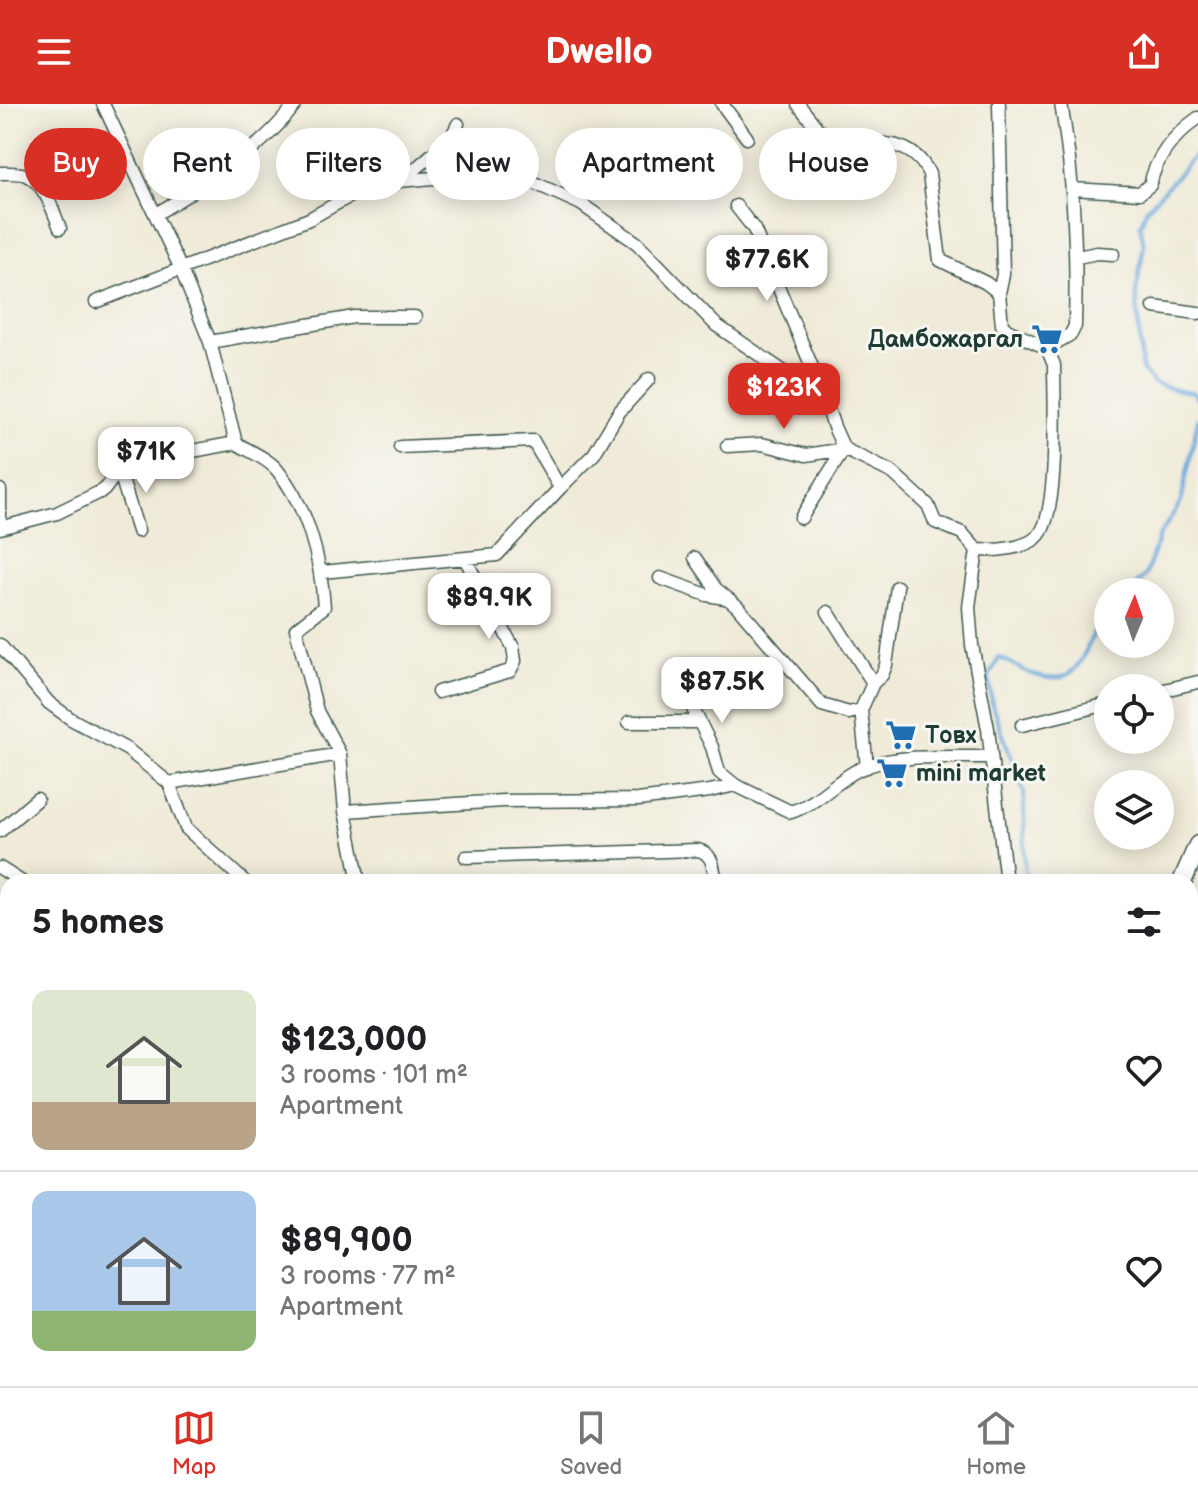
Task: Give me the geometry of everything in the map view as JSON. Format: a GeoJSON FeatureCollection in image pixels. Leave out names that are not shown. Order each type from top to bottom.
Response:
{"type":"FeatureCollection","features":[{"type":"Feature","properties":{"kind":"street"},"geometry":{"type":"LineString","coordinates":[[103,104],[180,267],[210,342],[236,443]]}},
{"type":"Feature","properties":{"kind":"street"},"geometry":{"type":"LineString","coordinates":[[156,214],[222,174],[276,131],[296,104]]}},
{"type":"Feature","properties":{"kind":"street"},"geometry":{"type":"LineString","coordinates":[[722,104],[747,138]]}},
{"type":"Feature","properties":{"kind":"street"},"geometry":{"type":"LineString","coordinates":[[798,104],[835,144],[872,143],[911,149],[924,162],[929,174],[940,260],[999,293]]}},
{"type":"Feature","properties":{"kind":"street"},"geometry":{"type":"LineString","coordinates":[[727,446],[762,444],[806,455],[844,449],[893,473],[928,505],[935,522],[962,533],[977,550],[996,551],[1036,539],[1043,530],[1052,498],[1054,365],[1047,348],[1002,325],[999,293],[1003,274],[999,104]]}},
{"type":"Feature","properties":{"kind":"street"},"geometry":{"type":"LineString","coordinates":[[1047,348],[1071,334],[1075,326],[1077,257],[1061,104]]}},
{"type":"Feature","properties":{"kind":"street"},"geometry":{"type":"LineString","coordinates":[[1072,189],[1140,193],[1150,185],[1154,165],[1183,128],[1198,118]]}},
{"type":"Feature","properties":{"kind":"street"},"geometry":{"type":"LineString","coordinates":[[410,174],[451,138],[458,124]]}},
{"type":"Feature","properties":{"kind":"street"},"geometry":{"type":"LineString","coordinates":[[0,173],[26,175],[40,187],[60,228]]}},
{"type":"Feature","properties":{"kind":"street"},"geometry":{"type":"LineString","coordinates":[[410,179],[519,176],[581,204],[637,243],[716,325],[787,374],[820,386]]}},
{"type":"Feature","properties":{"kind":"street"},"geometry":{"type":"LineString","coordinates":[[96,302],[309,219],[343,200]]}},
{"type":"Feature","properties":{"kind":"street"},"geometry":{"type":"LineString","coordinates":[[736,206],[754,229],[844,449]]}},
{"type":"Feature","properties":{"kind":"street"},"geometry":{"type":"LineString","coordinates":[[1077,257],[1113,254]]}},
{"type":"Feature","properties":{"kind":"street"},"geometry":{"type":"LineString","coordinates":[[1154,307],[1198,313]]}},
{"type":"Feature","properties":{"kind":"street"},"geometry":{"type":"LineString","coordinates":[[210,342],[354,317],[415,317]]}},
{"type":"Feature","properties":{"kind":"street"},"geometry":{"type":"LineString","coordinates":[[322,572],[497,555],[594,454],[619,412],[649,379]]}},
{"type":"Feature","properties":{"kind":"street"},"geometry":{"type":"LineString","coordinates":[[400,447],[533,441],[560,488]]}},
{"type":"Feature","properties":{"kind":"street"},"geometry":{"type":"LineString","coordinates":[[0,528],[57,513],[104,490],[119,470],[176,454],[236,443],[277,469],[302,512],[322,572],[324,607],[296,629],[317,711],[340,754],[345,811],[357,874]]}},
{"type":"Feature","properties":{"kind":"street"},"geometry":{"type":"LineString","coordinates":[[801,518],[844,449]]}},
{"type":"Feature","properties":{"kind":"street"},"geometry":{"type":"LineString","coordinates":[[119,470],[138,531]]}},
{"type":"Feature","properties":{"kind":"street"},"geometry":{"type":"LineString","coordinates":[[0,490],[0,518]]}},
{"type":"Feature","properties":{"kind":"street"},"geometry":{"type":"LineString","coordinates":[[977,550],[969,607],[972,645],[988,729],[1005,874]]}},
{"type":"Feature","properties":{"kind":"street"},"geometry":{"type":"LineString","coordinates":[[695,558],[716,589],[737,606],[822,705],[849,713],[861,710]]}},
{"type":"Feature","properties":{"kind":"street"},"geometry":{"type":"LineString","coordinates":[[438,692],[510,671],[515,661],[513,647],[465,559]]}},
{"type":"Feature","properties":{"kind":"street"},"geometry":{"type":"LineString","coordinates":[[660,578],[728,599]]}},
{"type":"Feature","properties":{"kind":"street"},"geometry":{"type":"LineString","coordinates":[[867,767],[861,710],[873,683],[882,675],[886,665],[897,587]]}},
{"type":"Feature","properties":{"kind":"street"},"geometry":{"type":"LineString","coordinates":[[828,612],[873,683]]}},
{"type":"Feature","properties":{"kind":"street"},"geometry":{"type":"LineString","coordinates":[[0,645],[49,703],[71,719],[128,750],[169,783],[186,828],[236,874]]}},
{"type":"Feature","properties":{"kind":"street"},"geometry":{"type":"LineString","coordinates":[[1174,688],[1198,682]]}},
{"type":"Feature","properties":{"kind":"street"},"geometry":{"type":"LineString","coordinates":[[681,685],[712,747],[719,772],[735,785],[791,812],[807,807],[854,772],[867,767],[897,760],[990,757]]}},
{"type":"Feature","properties":{"kind":"street"},"geometry":{"type":"LineString","coordinates":[[1022,725],[1094,707]]}},
{"type":"Feature","properties":{"kind":"street"},"geometry":{"type":"LineString","coordinates":[[629,722],[700,722]]}},
{"type":"Feature","properties":{"kind":"street"},"geometry":{"type":"LineString","coordinates":[[169,783],[340,754]]}},
{"type":"Feature","properties":{"kind":"street"},"geometry":{"type":"LineString","coordinates":[[345,811],[503,801],[638,800],[735,785]]}},
{"type":"Feature","properties":{"kind":"street"},"geometry":{"type":"LineString","coordinates":[[0,831],[37,799]]}},
{"type":"Feature","properties":{"kind":"street"},"geometry":{"type":"LineString","coordinates":[[1185,874],[1198,845]]}},
{"type":"Feature","properties":{"kind":"street"},"geometry":{"type":"LineString","coordinates":[[466,857],[698,850],[706,852],[711,858],[714,874]]}},
{"type":"Feature","properties":{"kind":"waterway"},"geometry":{"type":"LineString","coordinates":[[1198,152],[1146,210],[1140,226],[1144,244],[1136,292],[1142,369],[1153,383],[1193,392],[1198,399]]}},
{"type":"Feature","properties":{"kind":"waterway"},"geometry":{"type":"LineString","coordinates":[[1143,578],[1159,536],[1181,502],[1198,419]]}},
{"type":"Feature","properties":{"kind":"waterway"},"geometry":{"type":"LineString","coordinates":[[1025,874],[1024,792],[992,705],[989,676],[999,658],[1032,674],[1050,678],[1064,676],[1082,659],[1094,634]]}},
{"type":"Feature","properties":{"kind":"place","name":"Дамбожаргал"},"geometry":{"type":"Point","coordinates":[1047,339]}},
{"type":"Feature","properties":{"kind":"place","name":"Товх"},"geometry":{"type":"Point","coordinates":[901,735]}},
{"type":"Feature","properties":{"kind":"place","name":"mini market"},"geometry":{"type":"Point","coordinates":[892,773]}}]}
